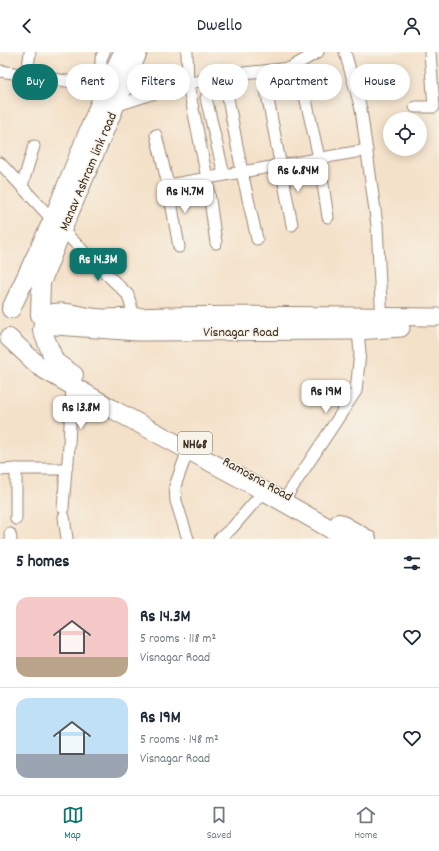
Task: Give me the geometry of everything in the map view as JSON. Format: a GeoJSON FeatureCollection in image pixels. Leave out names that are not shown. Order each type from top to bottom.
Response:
{"type":"FeatureCollection","features":[{"type":"Feature","properties":{"kind":"highway"},"geometry":{"type":"LineString","coordinates":[[118,64],[123,52]]}},
{"type":"Feature","properties":{"kind":"highway","name":"Manav Ashram link road"},"geometry":{"type":"LineString","coordinates":[[119,84],[138,52]]}},
{"type":"Feature","properties":{"kind":"highway","name":"Manav Ashram link road"},"geometry":{"type":"LineString","coordinates":[[41,322],[41,283],[57,225],[110,100]]}},
{"type":"Feature","properties":{"kind":"highway"},"geometry":{"type":"LineString","coordinates":[[5,325],[57,225]]}},
{"type":"Feature","properties":{"kind":"highway"},"geometry":{"type":"LineString","coordinates":[[21,305],[32,307],[41,322],[35,340],[25,344],[14,342],[5,325],[21,305]]}},
{"type":"Feature","properties":{"kind":"highway","name":"Ramosna Road"},"geometry":{"type":"LineString","coordinates":[[41,322],[55,362],[88,385],[288,494],[367,539]]}},
{"type":"Feature","properties":{"kind":"highway","name":"NH68"},"geometry":{"type":"LineString","coordinates":[[5,325],[40,368],[72,387]]}},
{"type":"Feature","properties":{"kind":"highway","name":"Ramosna Road"},"geometry":{"type":"LineString","coordinates":[[72,387],[264,491],[338,536]]}},
{"type":"Feature","properties":{"kind":"main road"},"geometry":{"type":"LineString","coordinates":[[41,322],[47,313],[56,311],[136,324],[171,315],[382,322],[439,317]]}},
{"type":"Feature","properties":{"kind":"main road","name":"Visnagar Road"},"geometry":{"type":"LineString","coordinates":[[136,324],[358,330],[382,322],[439,328]]}},
{"type":"Feature","properties":{"kind":"street"},"geometry":{"type":"LineString","coordinates":[[28,64],[30,52]]}},
{"type":"Feature","properties":{"kind":"street"},"geometry":{"type":"LineString","coordinates":[[101,64],[101,59],[104,52]]}},
{"type":"Feature","properties":{"kind":"street"},"geometry":{"type":"LineString","coordinates":[[187,52],[187,64]]}},
{"type":"Feature","properties":{"kind":"street"},"geometry":{"type":"LineString","coordinates":[[190,84],[225,75],[290,68],[318,52]]}},
{"type":"Feature","properties":{"kind":"street"},"geometry":{"type":"LineString","coordinates":[[345,52],[361,109],[367,150],[377,225],[382,322]]}},
{"type":"Feature","properties":{"kind":"street"},"geometry":{"type":"LineString","coordinates":[[415,107],[434,106],[430,52]]}},
{"type":"Feature","properties":{"kind":"street"},"geometry":{"type":"LineString","coordinates":[[0,71],[12,73]]}},
{"type":"Feature","properties":{"kind":"street"},"geometry":{"type":"LineString","coordinates":[[190,94],[207,178],[216,243]]}},
{"type":"Feature","properties":{"kind":"street"},"geometry":{"type":"LineString","coordinates":[[206,100],[224,175]]}},
{"type":"Feature","properties":{"kind":"street"},"geometry":{"type":"LineString","coordinates":[[228,100],[257,239]]}},
{"type":"Feature","properties":{"kind":"street"},"geometry":{"type":"LineString","coordinates":[[268,100],[292,225]]}},
{"type":"Feature","properties":{"kind":"street"},"geometry":{"type":"LineString","coordinates":[[306,100],[319,158],[328,217]]}},
{"type":"Feature","properties":{"kind":"street"},"geometry":{"type":"LineString","coordinates":[[156,135],[168,185],[179,247]]}},
{"type":"Feature","properties":{"kind":"street"},"geometry":{"type":"LineString","coordinates":[[22,186],[34,146]]}},
{"type":"Feature","properties":{"kind":"street"},"geometry":{"type":"LineString","coordinates":[[168,185],[367,150]]}},
{"type":"Feature","properties":{"kind":"street"},"geometry":{"type":"LineString","coordinates":[[0,163],[57,225],[128,295],[136,324]]}},
{"type":"Feature","properties":{"kind":"street"},"geometry":{"type":"LineString","coordinates":[[288,494],[356,391],[360,353],[358,330]]}},
{"type":"Feature","properties":{"kind":"street"},"geometry":{"type":"LineString","coordinates":[[68,539],[63,512],[66,469],[68,462],[72,387]]}},
{"type":"Feature","properties":{"kind":"street"},"geometry":{"type":"LineString","coordinates":[[188,450],[175,486],[176,501],[188,539]]}},
{"type":"Feature","properties":{"kind":"street"},"geometry":{"type":"LineString","coordinates":[[16,469],[16,519]]}},
{"type":"Feature","properties":{"kind":"street"},"geometry":{"type":"LineString","coordinates":[[0,470],[66,469]]}},
{"type":"Feature","properties":{"kind":"street"},"geometry":{"type":"LineString","coordinates":[[219,539],[232,528],[264,491]]}}]}
